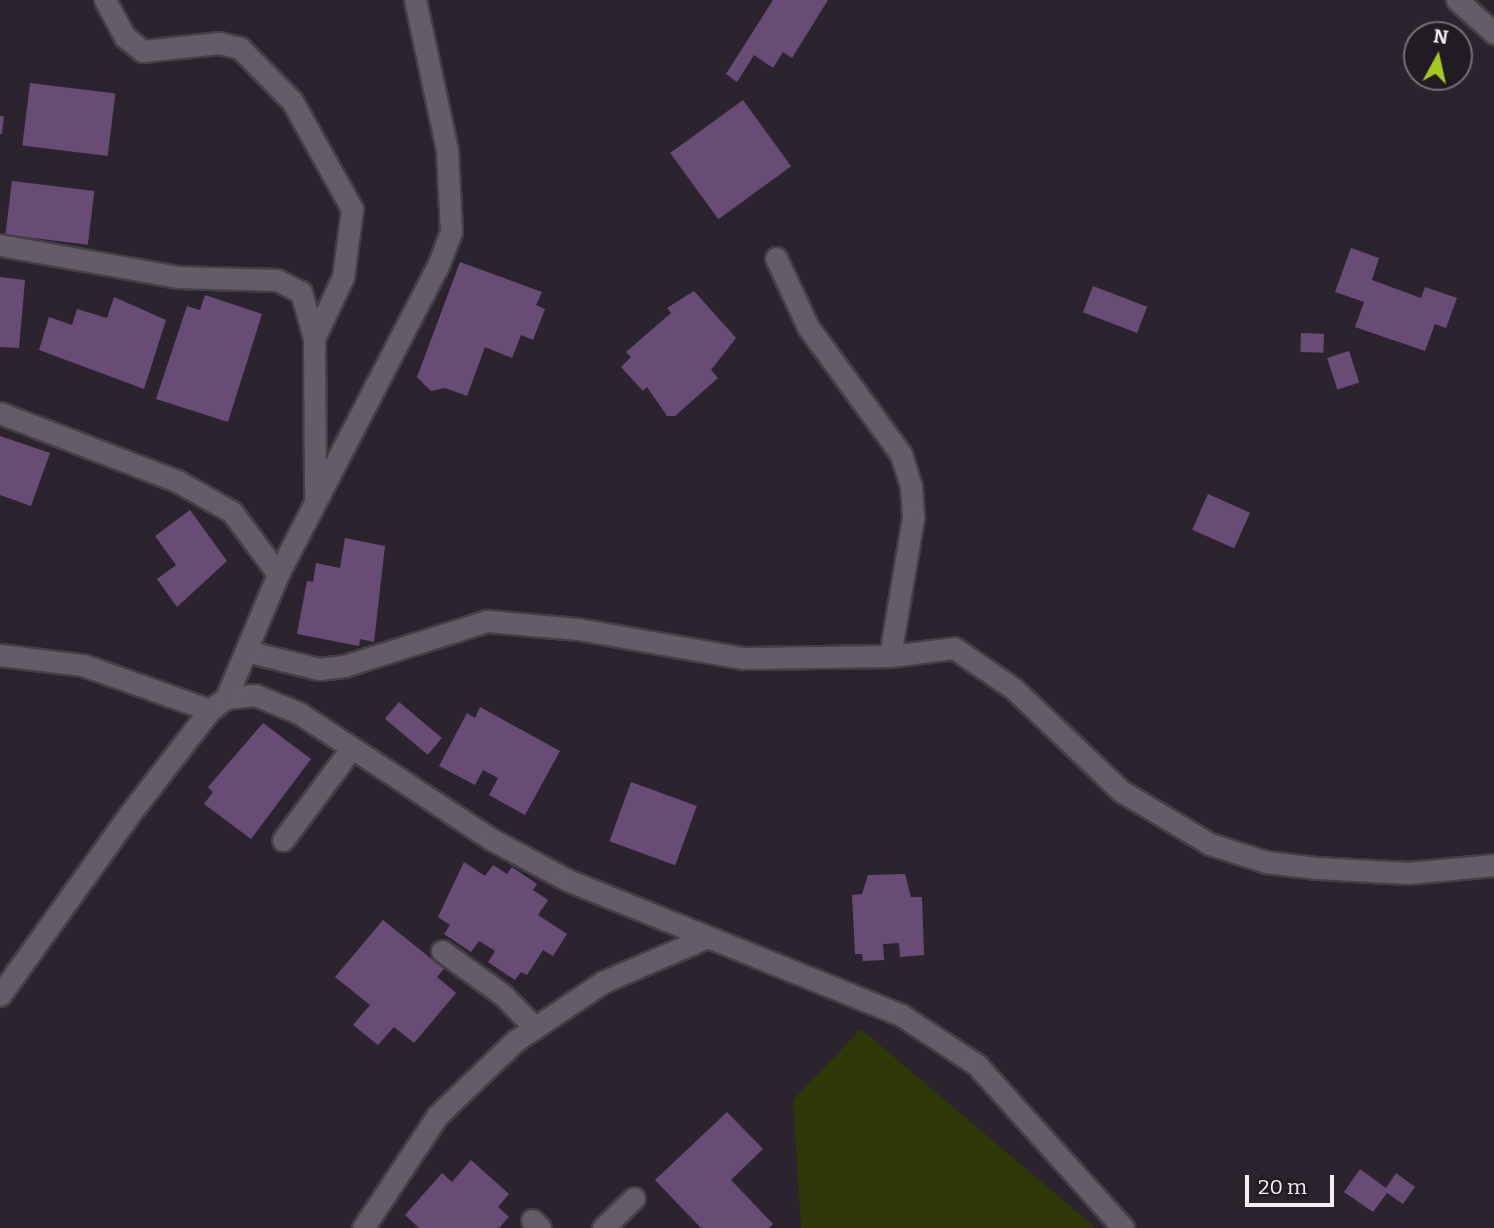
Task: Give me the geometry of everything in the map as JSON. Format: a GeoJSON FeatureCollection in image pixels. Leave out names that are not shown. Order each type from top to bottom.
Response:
{"type":"FeatureCollection","features":[{"type":"Feature","properties":{"kind":"street"},"geometry":{"type":"LineString","coordinates":[[106,0],[125,37],[143,51],[219,43],[240,48],[292,101],[352,209],[343,277],[314,338]]}},
{"type":"Feature","properties":{"kind":"street"},"geometry":{"type":"LineString","coordinates":[[0,995],[218,704],[250,652],[278,574],[417,309],[451,231],[447,150],[415,0]]}},
{"type":"Feature","properties":{"kind":"street"},"geometry":{"type":"LineString","coordinates":[[1457,0],[1494,33]]}},
{"type":"Feature","properties":{"kind":"street"},"geometry":{"type":"LineString","coordinates":[[0,245],[177,277],[277,280],[301,292],[314,338],[315,502]]}},
{"type":"Feature","properties":{"kind":"street"},"geometry":{"type":"LineString","coordinates":[[776,258],[808,327],[901,454],[911,486],[913,517],[890,656]]}},
{"type":"Feature","properties":{"kind":"street"},"geometry":{"type":"LineString","coordinates":[[0,413],[177,481],[232,512],[278,574]]}},
{"type":"Feature","properties":{"kind":"street"},"geometry":{"type":"LineString","coordinates":[[250,652],[319,668],[344,666],[487,621],[567,628],[743,658],[890,656],[954,648],[981,661],[1121,791],[1210,844],[1266,862],[1317,868],[1408,873],[1494,865]]}},
{"type":"Feature","properties":{"kind":"street"},"geometry":{"type":"LineString","coordinates":[[0,655],[83,665],[218,704],[256,695],[299,713],[349,750],[545,868],[705,938],[901,1015],[977,1065],[1123,1228]]}},
{"type":"Feature","properties":{"kind":"street"},"geometry":{"type":"LineString","coordinates":[[283,840],[349,750]]}},
{"type":"Feature","properties":{"kind":"street"},"geometry":{"type":"LineString","coordinates":[[363,1228],[437,1116],[534,1028],[603,982],[705,938]]}},
{"type":"Feature","properties":{"kind":"street"},"geometry":{"type":"LineString","coordinates":[[442,951],[503,995],[534,1028]]}},
{"type":"Feature","properties":{"kind":"street"},"geometry":{"type":"LineString","coordinates":[[603,1228],[634,1198]]}},
{"type":"Feature","properties":{"kind":"green space"},"geometry":{"type":"Polygon","coordinates":[[[861,1029],[1096,1228],[801,1228],[793,1100],[861,1029]]]}},
{"type":"Feature","properties":{"kind":"building"},"geometry":{"type":"Polygon","coordinates":[[[773,0],[828,0],[792,58],[783,52],[773,68],[754,55],[737,82],[726,74],[773,0]]]}},
{"type":"Feature","properties":{"kind":"building"},"geometry":{"type":"Polygon","coordinates":[[[30,83],[115,93],[108,156],[22,146],[30,83]]]}},
{"type":"Feature","properties":{"kind":"building"},"geometry":{"type":"Polygon","coordinates":[[[743,100],[791,166],[718,219],[670,153],[743,100]]]}},
{"type":"Feature","properties":{"kind":"building"},"geometry":{"type":"Polygon","coordinates":[[[0,116],[4,116],[2,134],[0,134],[0,116]]]}},
{"type":"Feature","properties":{"kind":"building"},"geometry":{"type":"Polygon","coordinates":[[[12,181],[94,191],[88,245],[5,235],[12,181]]]}},
{"type":"Feature","properties":{"kind":"building"},"geometry":{"type":"Polygon","coordinates":[[[1351,248],[1379,258],[1372,280],[1421,298],[1425,287],[1457,298],[1446,328],[1435,324],[1425,351],[1355,327],[1364,302],[1335,292],[1351,248]]]}},
{"type":"Feature","properties":{"kind":"building"},"geometry":{"type":"Polygon","coordinates":[[[460,262],[542,292],[536,305],[545,309],[533,340],[521,335],[512,358],[485,347],[467,396],[445,388],[431,391],[417,377],[460,262]]]}},
{"type":"Feature","properties":{"kind":"building"},"geometry":{"type":"Polygon","coordinates":[[[0,277],[25,280],[19,348],[0,347],[0,277]]]}},
{"type":"Feature","properties":{"kind":"building"},"geometry":{"type":"Polygon","coordinates":[[[1093,286],[1147,307],[1137,333],[1083,312],[1093,286]]]}},
{"type":"Feature","properties":{"kind":"building"},"geometry":{"type":"Polygon","coordinates":[[[694,291],[736,338],[711,370],[718,378],[675,416],[667,416],[647,387],[643,391],[621,367],[631,357],[626,352],[671,313],[667,308],[694,291]]]}},
{"type":"Feature","properties":{"kind":"building"},"geometry":{"type":"Polygon","coordinates":[[[205,295],[262,314],[228,422],[156,399],[187,306],[200,310],[205,295]]]}},
{"type":"Feature","properties":{"kind":"building"},"geometry":{"type":"Polygon","coordinates":[[[114,297],[166,320],[144,389],[39,350],[49,317],[72,325],[77,309],[107,318],[114,297]]]}},
{"type":"Feature","properties":{"kind":"building"},"geometry":{"type":"Polygon","coordinates":[[[1301,333],[1324,334],[1323,353],[1300,352],[1301,333]]]}},
{"type":"Feature","properties":{"kind":"building"},"geometry":{"type":"Polygon","coordinates":[[[1349,351],[1359,382],[1337,389],[1327,358],[1349,351]]]}},
{"type":"Feature","properties":{"kind":"building"},"geometry":{"type":"Polygon","coordinates":[[[0,436],[50,453],[31,506],[0,495],[0,436]]]}},
{"type":"Feature","properties":{"kind":"building"},"geometry":{"type":"Polygon","coordinates":[[[1208,494],[1250,513],[1234,548],[1192,530],[1208,494]]]}},
{"type":"Feature","properties":{"kind":"building"},"geometry":{"type":"Polygon","coordinates":[[[190,510],[227,561],[177,607],[157,579],[176,565],[155,536],[190,510]]]}},
{"type":"Feature","properties":{"kind":"building"},"geometry":{"type":"Polygon","coordinates":[[[345,538],[385,546],[374,642],[360,639],[359,646],[297,634],[307,581],[313,582],[316,563],[340,568],[345,538]]]}},
{"type":"Feature","properties":{"kind":"building"},"geometry":{"type":"Polygon","coordinates":[[[399,702],[442,738],[428,755],[385,719],[399,702]]]}},
{"type":"Feature","properties":{"kind":"building"},"geometry":{"type":"Polygon","coordinates":[[[480,707],[560,751],[525,815],[489,795],[498,778],[483,770],[475,785],[439,766],[467,713],[475,718],[480,707]]]}},
{"type":"Feature","properties":{"kind":"building"},"geometry":{"type":"Polygon","coordinates":[[[263,723],[311,759],[251,839],[204,804],[213,792],[208,787],[263,723]]]}},
{"type":"Feature","properties":{"kind":"building"},"geometry":{"type":"Polygon","coordinates":[[[631,782],[697,806],[675,865],[609,841],[631,782]]]}},
{"type":"Feature","properties":{"kind":"building"},"geometry":{"type":"Polygon","coordinates":[[[464,862],[485,876],[493,865],[507,874],[512,867],[537,884],[533,890],[548,900],[538,915],[567,934],[553,956],[543,950],[527,975],[521,972],[515,980],[488,962],[495,951],[479,941],[471,952],[444,934],[450,925],[438,917],[464,862]]]}},
{"type":"Feature","properties":{"kind":"building"},"geometry":{"type":"Polygon","coordinates":[[[905,874],[911,897],[922,897],[924,955],[900,957],[899,943],[883,944],[884,960],[863,961],[862,954],[855,954],[852,895],[862,894],[868,875],[905,874]]]}},
{"type":"Feature","properties":{"kind":"building"},"geometry":{"type":"Polygon","coordinates":[[[383,920],[444,969],[437,977],[456,993],[414,1043],[394,1027],[378,1045],[353,1025],[370,1005],[335,977],[383,920]]]}},
{"type":"Feature","properties":{"kind":"building"},"geometry":{"type":"Polygon","coordinates":[[[727,1112],[763,1149],[731,1180],[773,1224],[769,1228],[701,1228],[655,1180],[727,1112]]]}},
{"type":"Feature","properties":{"kind":"building"},"geometry":{"type":"Polygon","coordinates":[[[471,1160],[509,1194],[498,1207],[509,1217],[499,1228],[419,1228],[405,1215],[442,1173],[452,1182],[471,1160]]]}},
{"type":"Feature","properties":{"kind":"building"},"geometry":{"type":"Polygon","coordinates":[[[1360,1169],[1386,1188],[1396,1173],[1415,1187],[1403,1204],[1387,1193],[1373,1212],[1344,1192],[1360,1169]]]}}]}
